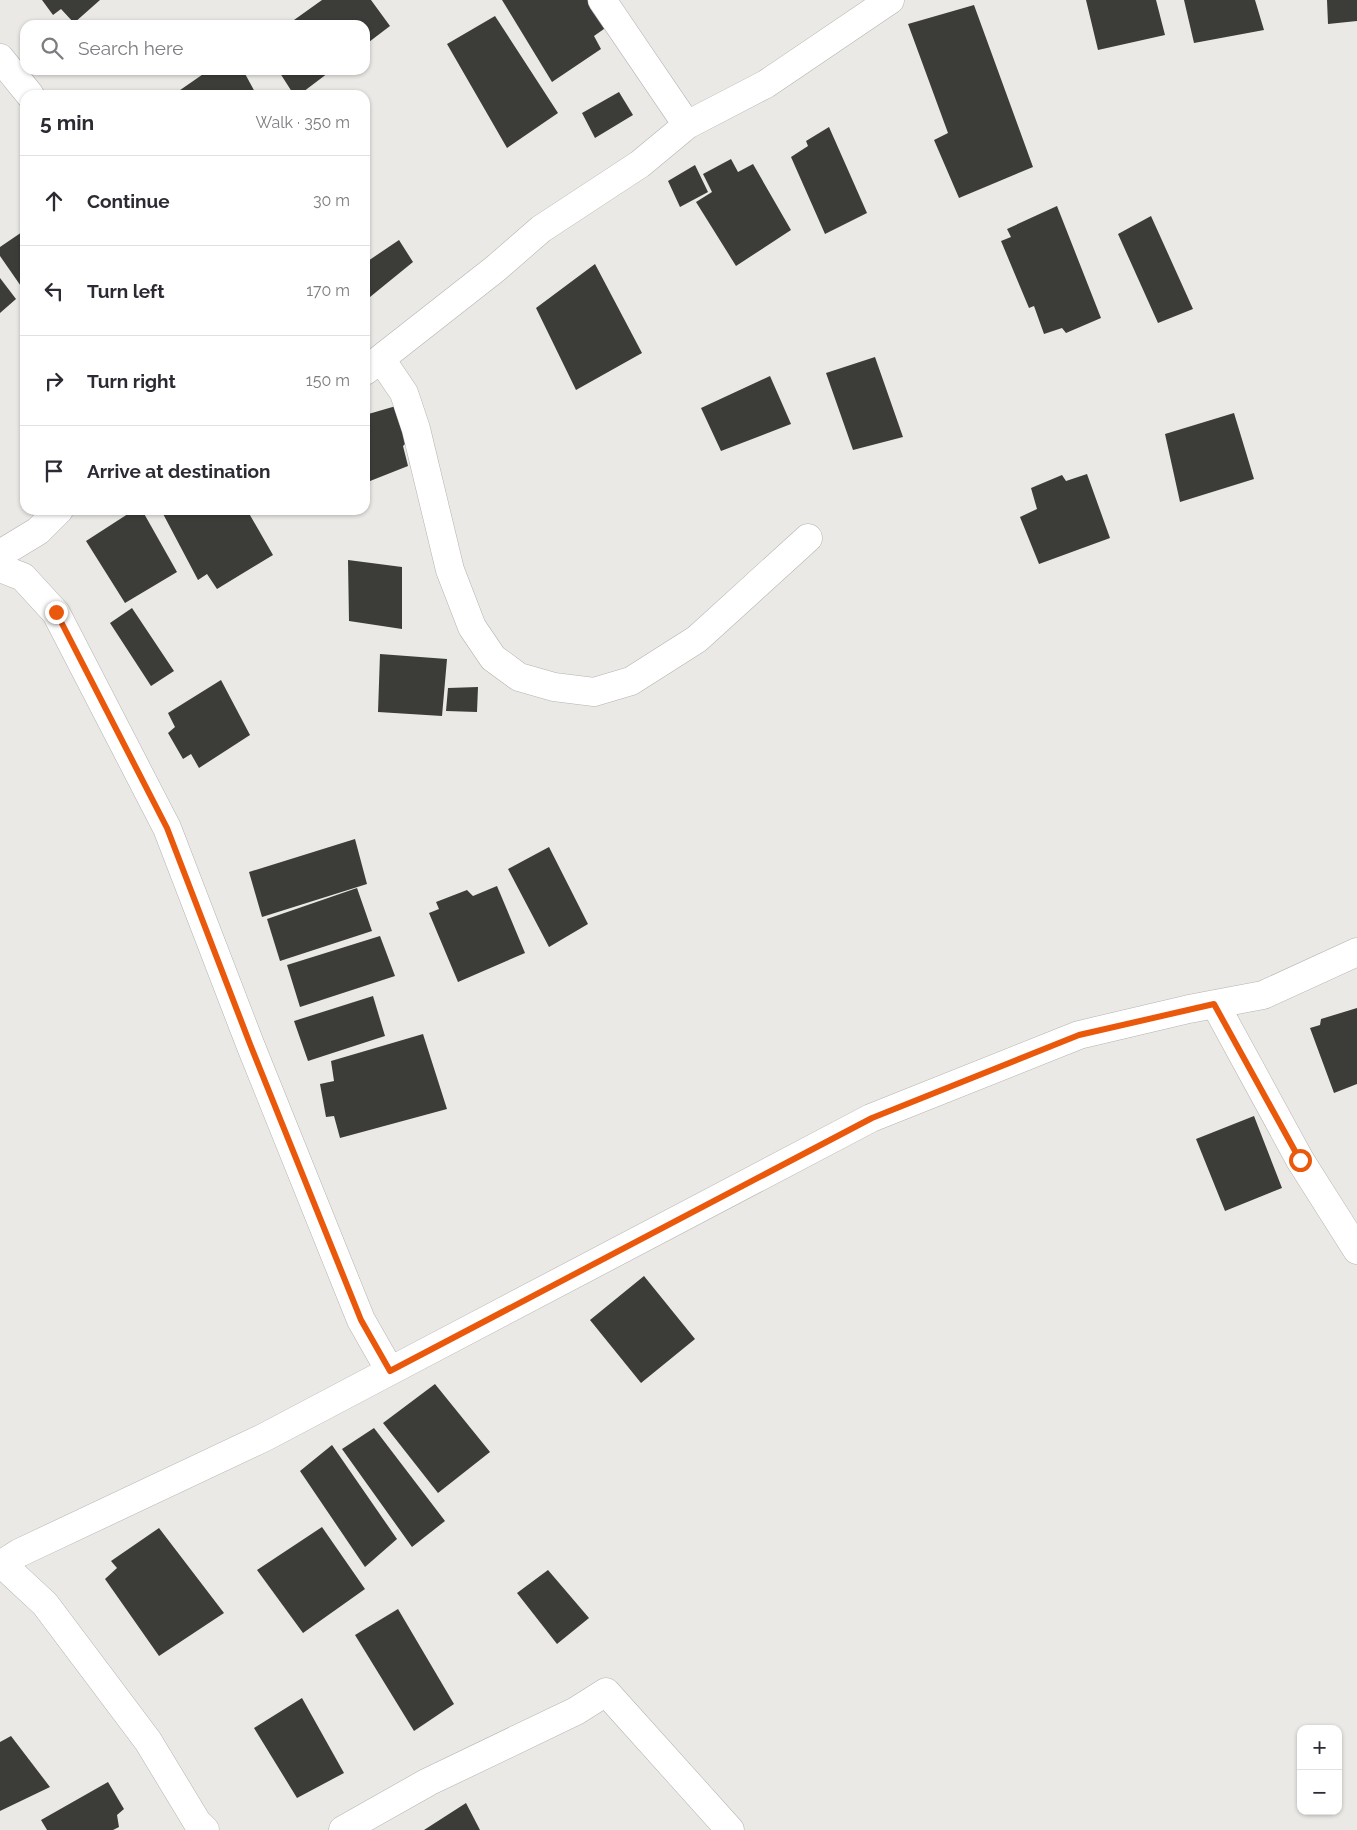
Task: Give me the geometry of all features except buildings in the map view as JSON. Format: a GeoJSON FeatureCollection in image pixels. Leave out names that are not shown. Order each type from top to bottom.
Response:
{"type":"FeatureCollection","features":[{"type":"Feature","properties":{"kind":"street"},"geometry":{"type":"LineString","coordinates":[[602,0],[687,124]]}},
{"type":"Feature","properties":{"kind":"street"},"geometry":{"type":"LineString","coordinates":[[808,538],[696,639],[631,681],[594,692],[554,687],[519,677],[493,658],[472,627],[450,570],[416,429],[404,393],[373,365],[495,269],[541,229],[640,164],[687,124],[766,84],[890,0]]}},
{"type":"Feature","properties":{"kind":"street"},"geometry":{"type":"LineString","coordinates":[[0,58],[26,90]]}},
{"type":"Feature","properties":{"kind":"street"},"geometry":{"type":"LineString","coordinates":[[0,554],[38,531],[53,515]]}},
{"type":"Feature","properties":{"kind":"street"},"geometry":{"type":"LineString","coordinates":[[0,568],[23,577],[56,612],[167,828],[254,1053],[361,1320],[390,1371]]}},
{"type":"Feature","properties":{"kind":"street"},"geometry":{"type":"LineString","coordinates":[[205,1830],[198,1822],[148,1741],[44,1604],[1,1563],[263,1438],[872,1118],[1079,1035],[1263,994],[1357,952]]}},
{"type":"Feature","properties":{"kind":"street"},"geometry":{"type":"LineString","coordinates":[[1214,1004],[1300,1160],[1357,1250]]}},
{"type":"Feature","properties":{"kind":"street"},"geometry":{"type":"LineString","coordinates":[[343,1830],[428,1782],[576,1710],[606,1692],[730,1830]]}},
{"type":"Feature","properties":{"kind":"route"},"geometry":{"type":"LineString","coordinates":[[56,612],[167,828],[250,1044],[361,1320],[390,1371],[872,1118],[1079,1035],[1189,1009],[1214,1004],[1300,1160]]}}]}
